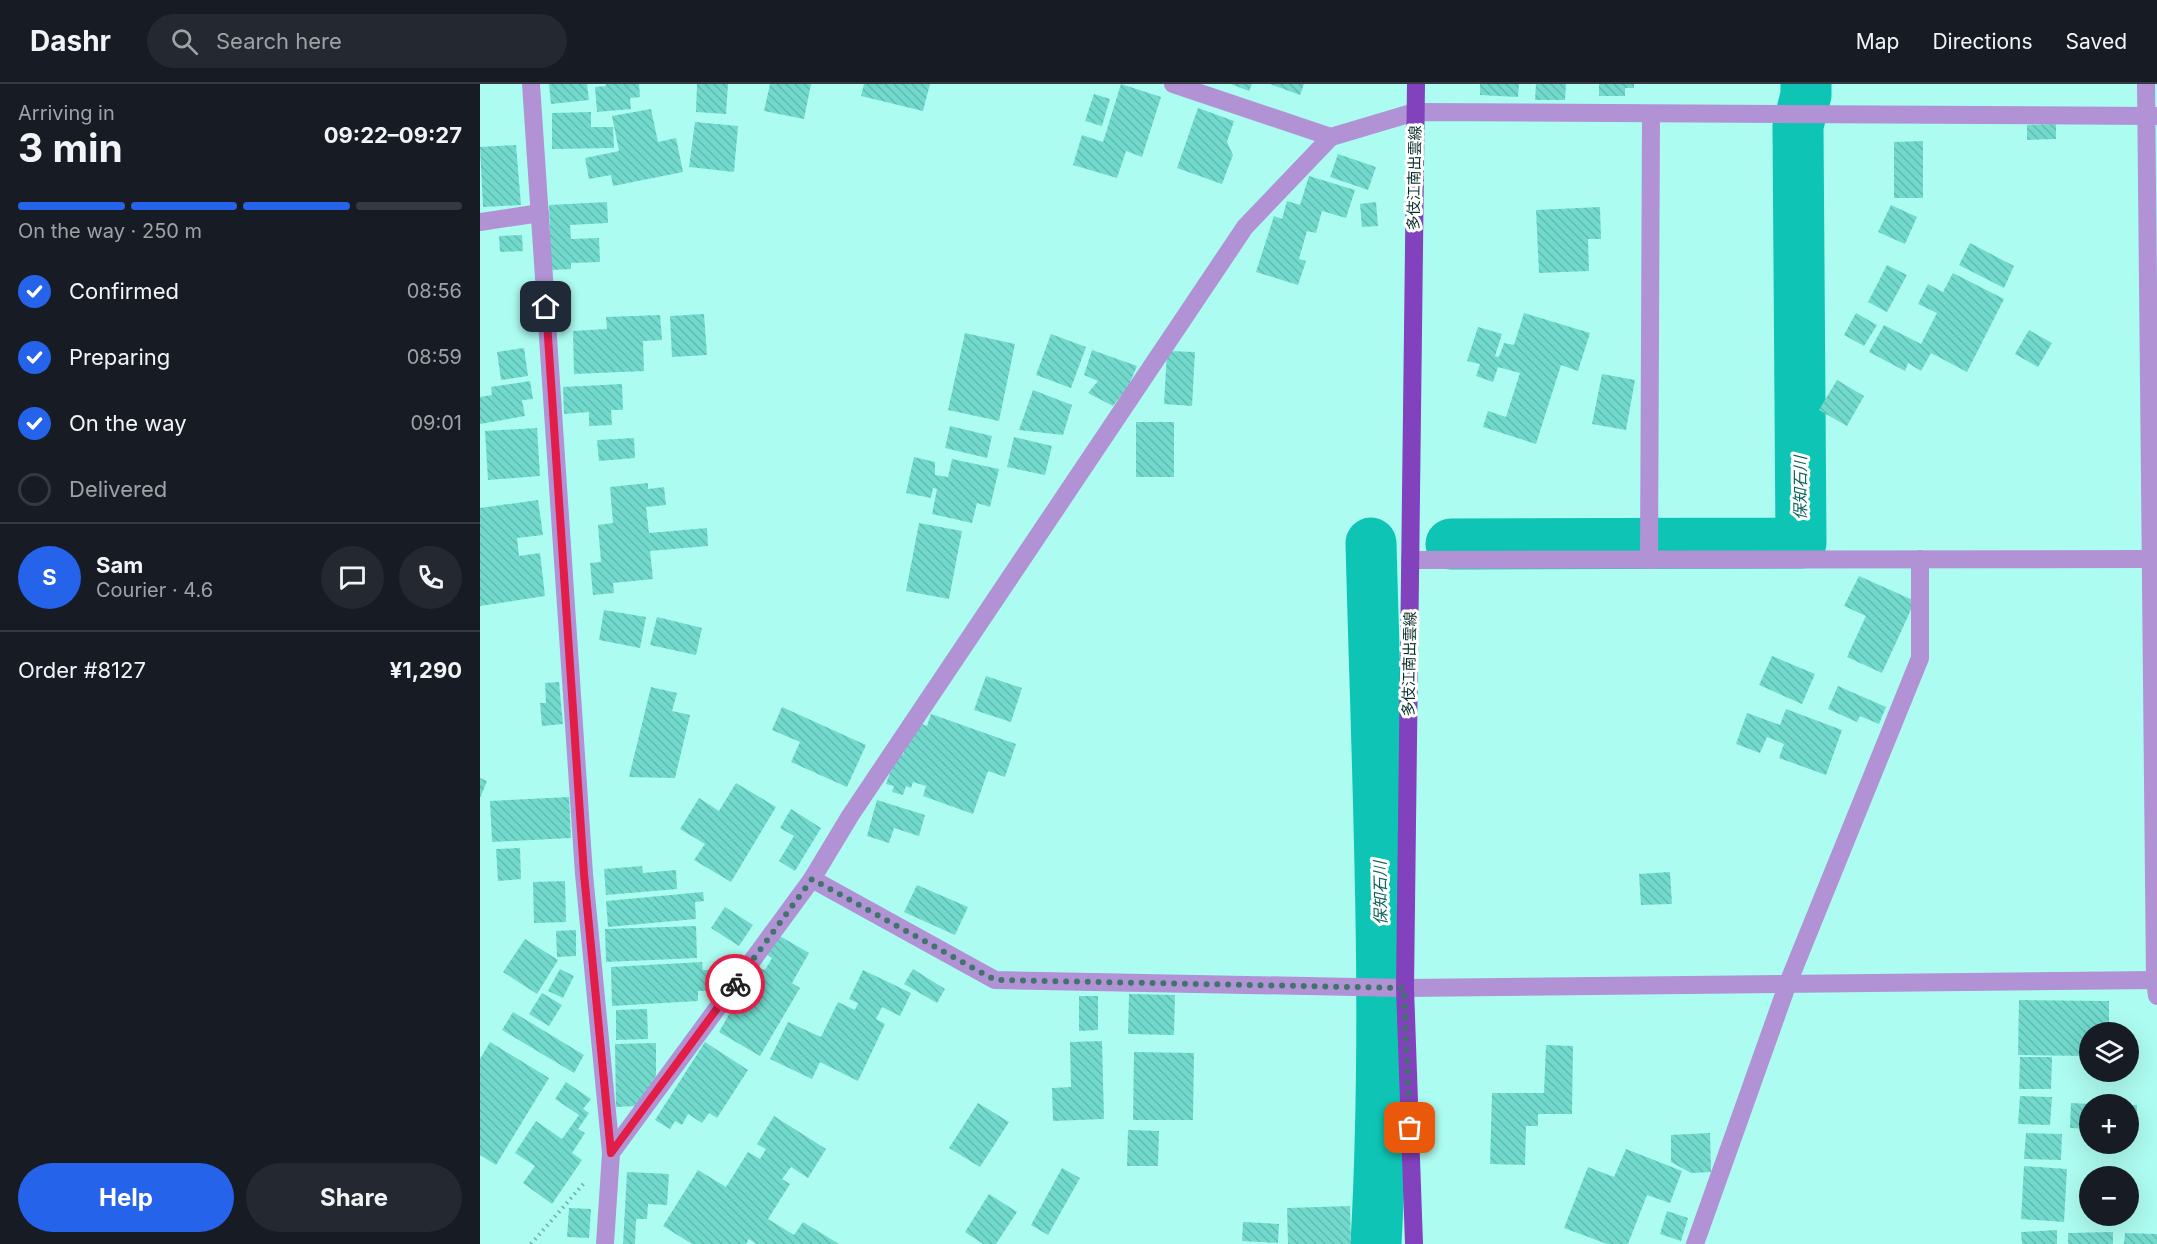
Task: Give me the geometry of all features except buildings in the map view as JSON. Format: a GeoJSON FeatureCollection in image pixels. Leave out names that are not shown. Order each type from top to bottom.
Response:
{"type":"FeatureCollection","features":[{"type":"Feature","properties":{"kind":"main road","name":"多伎江南出雲線"},"geometry":{"type":"LineString","coordinates":[[1414,1244],[1404,988],[1416,84]]}},
{"type":"Feature","properties":{"kind":"street"},"geometry":{"type":"LineString","coordinates":[[531,84],[584,874],[611,1153],[605,1244]]}},
{"type":"Feature","properties":{"kind":"street"},"geometry":{"type":"LineString","coordinates":[[1173,84],[1331,137]]}},
{"type":"Feature","properties":{"kind":"street"},"geometry":{"type":"LineString","coordinates":[[812,879],[995,980],[1404,988],[1788,983],[2156,985],[2150,559],[2151,115],[2146,84]]}},
{"type":"Feature","properties":{"kind":"street"},"geometry":{"type":"LineString","coordinates":[[611,1153],[812,879],[850,816],[1245,227],[1331,137],[1415,112],[2151,115]]}},
{"type":"Feature","properties":{"kind":"street"},"geometry":{"type":"LineString","coordinates":[[1649,560],[1651,114]]}},
{"type":"Feature","properties":{"kind":"street"},"geometry":{"type":"LineString","coordinates":[[480,222],[540,213]]}},
{"type":"Feature","properties":{"kind":"street"},"geometry":{"type":"LineString","coordinates":[[1410,560],[2150,559]]}},
{"type":"Feature","properties":{"kind":"street"},"geometry":{"type":"LineString","coordinates":[[1695,1244],[1788,983],[1920,658],[1920,560]]}},
{"type":"Feature","properties":{"kind":"path"},"geometry":{"type":"LineString","coordinates":[[531,1244],[611,1153]]}},
{"type":"Feature","properties":{"kind":"waterway","name":"保知石川"},"geometry":{"type":"LineString","coordinates":[[1451,544],[1801,543],[1798,126],[1806,95],[1806,84]]}},
{"type":"Feature","properties":{"kind":"waterway","name":"保知石川"},"geometry":{"type":"LineString","coordinates":[[1371,543],[1382,981],[1380,1157],[1376,1244]]}},
{"type":"Feature","properties":{"kind":"way so far"},"geometry":{"type":"LineString","coordinates":[[735,984],[812,879],[995,980],[1404,988],[1410,1128]]}},
{"type":"Feature","properties":{"kind":"route"},"geometry":{"type":"LineString","coordinates":[[546,307],[584,874],[611,1153],[735,984]]}}]}
